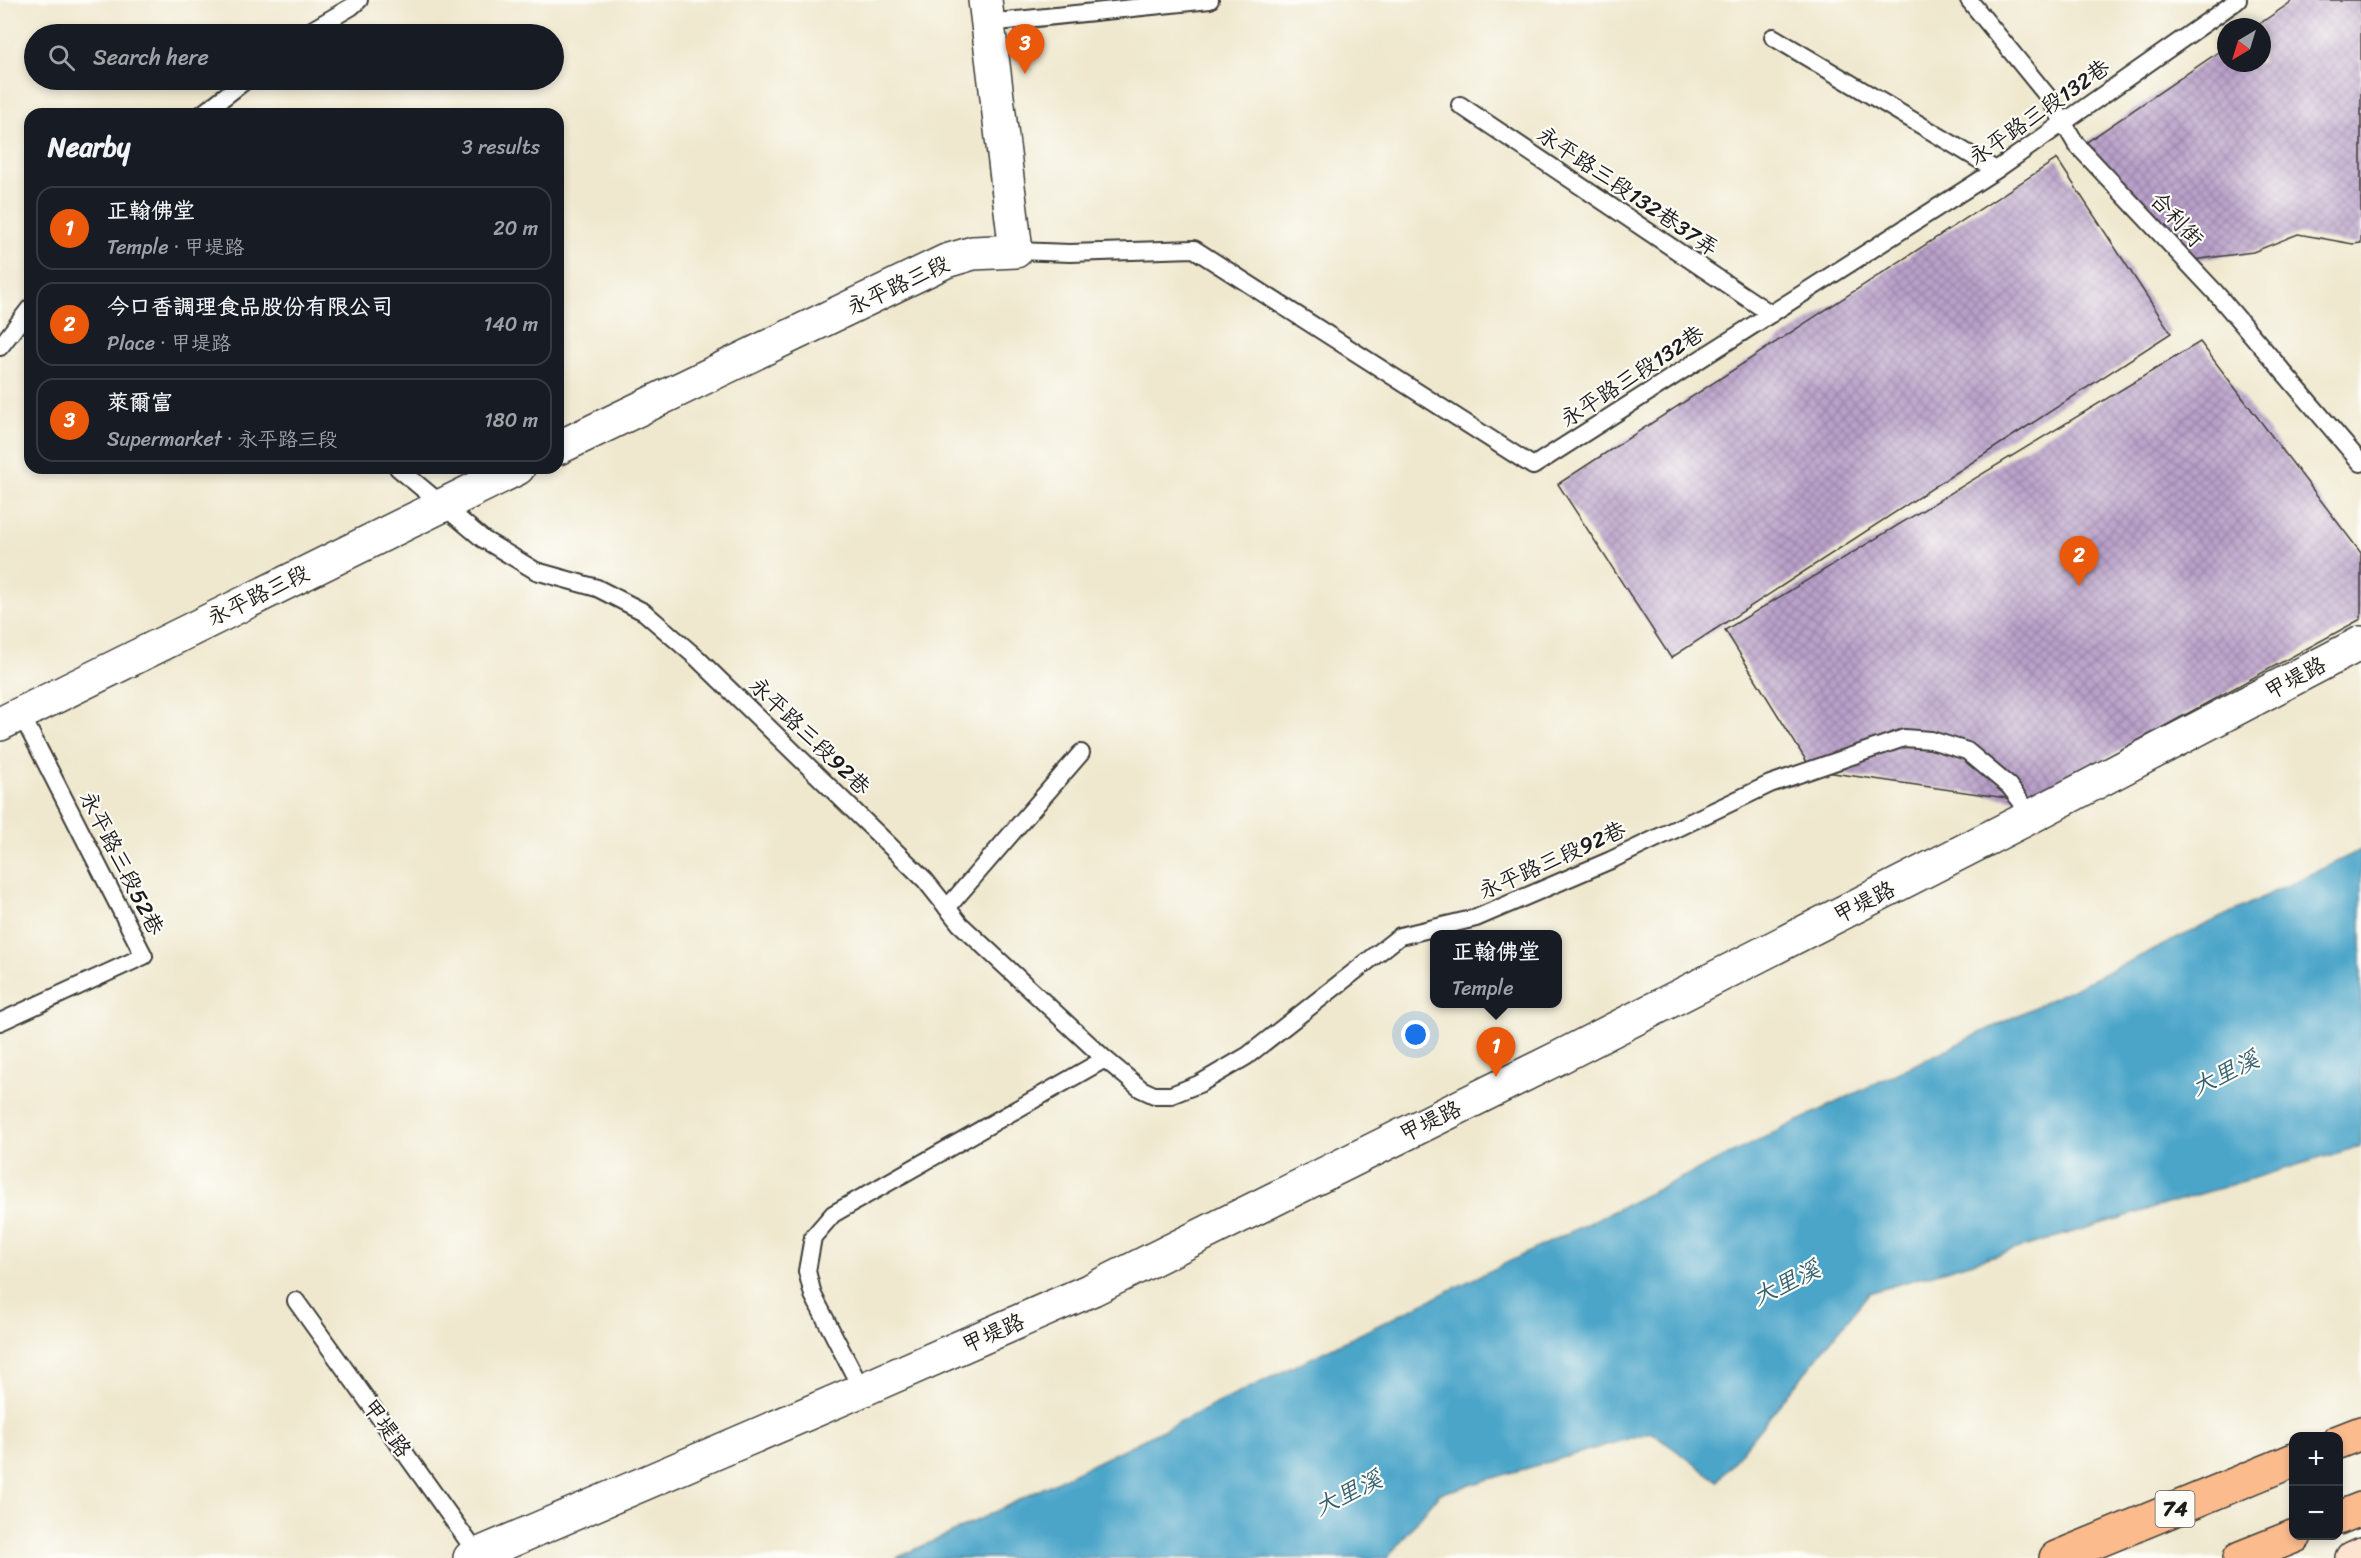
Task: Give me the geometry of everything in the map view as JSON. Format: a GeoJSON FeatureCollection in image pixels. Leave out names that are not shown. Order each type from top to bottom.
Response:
{"type":"FeatureCollection","features":[{"type":"Feature","properties":{"kind":"highway"},"geometry":{"type":"LineString","coordinates":[[2343,1440],[2361,1432]]}},
{"type":"Feature","properties":{"kind":"highway","name":"74"},"geometry":{"type":"LineString","coordinates":[[2056,1558],[2289,1462]]}},
{"type":"Feature","properties":{"kind":"highway"},"geometry":{"type":"LineString","coordinates":[[2343,1516],[2361,1509]]}},
{"type":"Feature","properties":{"kind":"highway"},"geometry":{"type":"LineString","coordinates":[[2240,1558],[2289,1538]]}},
{"type":"Feature","properties":{"kind":"street"},"geometry":{"type":"LineString","coordinates":[[987,12],[1016,251]]}},
{"type":"Feature","properties":{"kind":"street","name":"永平路三段"},"geometry":{"type":"LineString","coordinates":[[564,445],[946,261],[973,253],[1016,251]]}},
{"type":"Feature","properties":{"kind":"street","name":"永平路三段"},"geometry":{"type":"LineString","coordinates":[[11,719],[506,474]]}},
{"type":"Feature","properties":{"kind":"street","name":"甲堤路"},"geometry":{"type":"LineString","coordinates":[[474,1556],[1093,1289],[1562,1056],[2032,816],[2361,643]]}},
{"type":"Feature","properties":{"kind":"street"},"geometry":{"type":"LineString","coordinates":[[2352,1558],[2361,1554]]}},
{"type":"Feature","properties":{"kind":"lane"},"geometry":{"type":"LineString","coordinates":[[322,24],[351,8],[359,0]]}},
{"type":"Feature","properties":{"kind":"lane"},"geometry":{"type":"LineString","coordinates":[[987,12],[1210,0]]}},
{"type":"Feature","properties":{"kind":"lane","name":"合利街"},"geometry":{"type":"LineString","coordinates":[[1969,0],[2049,98],[2076,144],[2215,292],[2361,463]]}},
{"type":"Feature","properties":{"kind":"lane","name":"永平路三段132巷"},"geometry":{"type":"LineString","coordinates":[[1016,251],[1070,254],[1194,249],[1533,466],[1996,170],[2238,0]]}},
{"type":"Feature","properties":{"kind":"lane"},"geometry":{"type":"LineString","coordinates":[[1773,37],[1996,170]]}},
{"type":"Feature","properties":{"kind":"lane"},"geometry":{"type":"LineString","coordinates":[[210,108],[233,90]]}},
{"type":"Feature","properties":{"kind":"lane","name":"永平路三段132巷37弄"},"geometry":{"type":"LineString","coordinates":[[1460,105],[1771,314]]}},
{"type":"Feature","properties":{"kind":"lane"},"geometry":{"type":"LineString","coordinates":[[0,348],[24,316]]}},
{"type":"Feature","properties":{"kind":"lane","name":"永平路三段92巷"},"geometry":{"type":"LineString","coordinates":[[405,474],[483,539],[536,571],[597,588],[644,612],[697,658],[925,880],[960,924],[1105,1059],[1141,1089],[1154,1095],[1171,1095],[1199,1084],[1247,1056],[1400,936],[1476,918],[1611,860],[1770,784],[1904,738],[1931,740],[1967,751],[2009,786],[2032,816]]}},
{"type":"Feature","properties":{"kind":"lane","name":"永平路三段52巷"},"geometry":{"type":"LineString","coordinates":[[0,1022],[144,956],[11,719]]}},
{"type":"Feature","properties":{"kind":"lane"},"geometry":{"type":"LineString","coordinates":[[947,908],[1081,753]]}},
{"type":"Feature","properties":{"kind":"lane"},"geometry":{"type":"LineString","coordinates":[[862,1390],[813,1295],[807,1270],[813,1237],[833,1214],[1105,1059]]}},
{"type":"Feature","properties":{"kind":"lane","name":"甲堤路"},"geometry":{"type":"LineString","coordinates":[[296,1301],[474,1556]]}},
{"type":"Feature","properties":{"kind":"water","name":"大里溪"},"geometry":{"type":"Polygon","coordinates":[[[2361,850],[2361,1146],[1869,1293],[1718,1481],[1651,1432],[1439,1494],[1387,1558],[896,1558],[947,1535],[2361,850]]]}},
{"type":"Feature","properties":{"kind":"building"},"geometry":{"type":"Polygon","coordinates":[[[2294,0],[2361,0],[2361,243],[2353,244],[2298,234],[2253,252],[2185,261],[2084,144],[2217,53],[2217,72],[2271,72],[2271,18],[2268,18],[2294,0]]]}},
{"type":"Feature","properties":{"kind":"building"},"geometry":{"type":"Polygon","coordinates":[[[2057,159],[2171,333],[1671,658],[1558,484],[2057,159]]]}},
{"type":"Feature","properties":{"kind":"building"},"geometry":{"type":"Polygon","coordinates":[[[2200,342],[2361,553],[2361,619],[2027,801],[1812,770],[1725,630],[2200,342]]]}},
{"type":"Feature","properties":{"kind":"place","name":"萊爾富"},"geometry":{"type":"Point","coordinates":[1025,74]}},
{"type":"Feature","properties":{"kind":"place","name":"今口香調理食品股份有限公司"},"geometry":{"type":"Point","coordinates":[2079,586]}},
{"type":"Feature","properties":{"kind":"place","name":"正翰佛堂"},"geometry":{"type":"Point","coordinates":[1496,1077]}}]}
